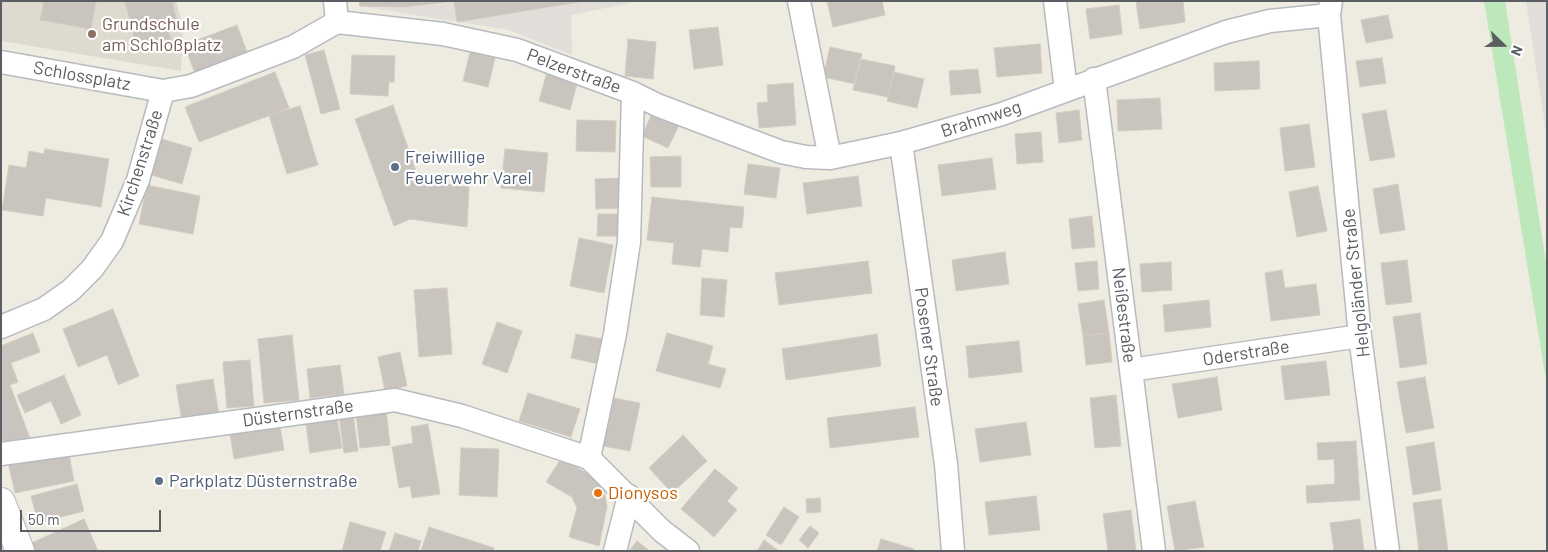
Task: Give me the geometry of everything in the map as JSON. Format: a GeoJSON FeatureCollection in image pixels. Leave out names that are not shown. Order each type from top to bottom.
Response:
{"type":"FeatureCollection","features":[{"type":"Feature","properties":{"kind":"street"},"geometry":{"type":"LineString","coordinates":[[799,1],[830,158]]}},
{"type":"Feature","properties":{"kind":"street"},"geometry":{"type":"LineString","coordinates":[[1055,1],[1066,90]]}},
{"type":"Feature","properties":{"kind":"street","name":"Brahmweg"},"geometry":{"type":"LineString","coordinates":[[633,93],[656,105],[781,152],[806,157],[830,158],[901,144],[1002,114],[1094,79],[1240,28],[1330,8]]}},
{"type":"Feature","properties":{"kind":"street","name":"Helgoländer Straße"},"geometry":{"type":"LineString","coordinates":[[1330,8],[1360,336],[1388,551]]}},
{"type":"Feature","properties":{"kind":"street","name":"Pelzerstraße"},"geometry":{"type":"LineString","coordinates":[[163,91],[191,86],[293,48],[336,12],[517,50],[633,93],[629,242],[615,334],[589,458]]}},
{"type":"Feature","properties":{"kind":"street","name":"Schlossplatz"},"geometry":{"type":"LineString","coordinates":[[1,62],[163,91]]}},
{"type":"Feature","properties":{"kind":"street","name":"Neißestraße"},"geometry":{"type":"LineString","coordinates":[[1094,79],[1154,551]]}},
{"type":"Feature","properties":{"kind":"street","name":"Kirchenstraße"},"geometry":{"type":"LineString","coordinates":[[1,327],[44,309],[71,290],[92,269],[112,241],[126,212],[138,180],[163,91]]}},
{"type":"Feature","properties":{"kind":"street","name":"Posener Straße"},"geometry":{"type":"LineString","coordinates":[[901,144],[946,464],[953,551]]}},
{"type":"Feature","properties":{"kind":"street","name":"Oderstraße"},"geometry":{"type":"LineString","coordinates":[[1131,370],[1360,336]]}},
{"type":"Feature","properties":{"kind":"street","name":"Düsternstraße"},"geometry":{"type":"LineString","coordinates":[[1,454],[395,400],[423,405],[462,416],[589,458]]}},
{"type":"Feature","properties":{"kind":"street"},"geometry":{"type":"LineString","coordinates":[[589,458],[662,531],[688,551]]}},
{"type":"Feature","properties":{"kind":"street"},"geometry":{"type":"LineString","coordinates":[[615,551],[629,496]]}},
{"type":"Feature","properties":{"kind":"street"},"geometry":{"type":"LineString","coordinates":[[1,502],[20,551]]}},
{"type":"Feature","properties":{"kind":"shaded area","name":"Grundschule am Schloßplatz"},"geometry":{"type":"Polygon","coordinates":[[[1,1],[176,1],[183,26],[181,71],[1,41],[1,1]]]}},
{"type":"Feature","properties":{"kind":"shaded area"},"geometry":{"type":"Polygon","coordinates":[[[360,1],[640,1],[571,15],[572,55],[509,30],[359,6],[360,1]]]}},
{"type":"Feature","properties":{"kind":"shaded area"},"geometry":{"type":"Polygon","coordinates":[[[1526,1],[1547,1],[1547,139],[1526,1]]]}},
{"type":"Feature","properties":{"kind":"green space"},"geometry":{"type":"Polygon","coordinates":[[[1484,1],[1505,1],[1547,269],[1547,386],[1484,1]]]}},
{"type":"Feature","properties":{"kind":"building"},"geometry":{"type":"Polygon","coordinates":[[[44,1],[96,1],[91,29],[40,20],[44,1]]]}},
{"type":"Feature","properties":{"kind":"building"},"geometry":{"type":"Polygon","coordinates":[[[125,1],[172,1],[178,26],[168,28],[171,40],[137,49],[125,1]]]}},
{"type":"Feature","properties":{"kind":"building"},"geometry":{"type":"Polygon","coordinates":[[[360,1],[446,2],[405,7],[359,6],[360,1]]]}},
{"type":"Feature","properties":{"kind":"building"},"geometry":{"type":"Polygon","coordinates":[[[454,1],[585,1],[457,22],[454,1]]]}},
{"type":"Feature","properties":{"kind":"building"},"geometry":{"type":"Polygon","coordinates":[[[827,1],[882,1],[885,15],[833,27],[827,1]]]}},
{"type":"Feature","properties":{"kind":"building"},"geometry":{"type":"Polygon","coordinates":[[[1183,1],[1185,22],[1140,29],[1136,2],[1183,1]]]}},
{"type":"Feature","properties":{"kind":"building"},"geometry":{"type":"Polygon","coordinates":[[[1119,5],[1122,34],[1090,39],[1086,9],[1119,5]]]}},
{"type":"Feature","properties":{"kind":"building"},"geometry":{"type":"Polygon","coordinates":[[[1388,15],[1393,38],[1366,43],[1361,20],[1388,15]]]}},
{"type":"Feature","properties":{"kind":"building"},"geometry":{"type":"Polygon","coordinates":[[[237,25],[247,52],[195,73],[184,45],[237,25]]]}},
{"type":"Feature","properties":{"kind":"building"},"geometry":{"type":"Polygon","coordinates":[[[718,27],[723,65],[694,69],[689,30],[718,27]]]}},
{"type":"Feature","properties":{"kind":"building"},"geometry":{"type":"Polygon","coordinates":[[[628,39],[656,42],[653,79],[625,76],[628,39]]]}},
{"type":"Feature","properties":{"kind":"building"},"geometry":{"type":"Polygon","coordinates":[[[1040,44],[1042,73],[997,77],[994,48],[1040,44]]]}},
{"type":"Feature","properties":{"kind":"building"},"geometry":{"type":"Polygon","coordinates":[[[830,47],[862,54],[855,84],[823,77],[830,47]]]}},
{"type":"Feature","properties":{"kind":"building"},"geometry":{"type":"Polygon","coordinates":[[[324,50],[340,109],[321,114],[305,55],[324,50]]]}},
{"type":"Feature","properties":{"kind":"building"},"geometry":{"type":"Polygon","coordinates":[[[470,52],[495,58],[488,87],[463,81],[470,52]]]}},
{"type":"Feature","properties":{"kind":"building"},"geometry":{"type":"Polygon","coordinates":[[[352,55],[395,56],[394,82],[389,82],[388,96],[350,94],[352,55]]]}},
{"type":"Feature","properties":{"kind":"building"},"geometry":{"type":"Polygon","coordinates":[[[1382,58],[1386,83],[1360,87],[1356,61],[1382,58]]]}},
{"type":"Feature","properties":{"kind":"building"},"geometry":{"type":"Polygon","coordinates":[[[860,59],[895,66],[888,97],[853,90],[860,59]]]}},
{"type":"Feature","properties":{"kind":"building"},"geometry":{"type":"Polygon","coordinates":[[[1259,61],[1260,89],[1215,91],[1214,63],[1259,61]]]}},
{"type":"Feature","properties":{"kind":"building"},"geometry":{"type":"Polygon","coordinates":[[[978,69],[981,93],[951,95],[949,71],[978,69]]]}},
{"type":"Feature","properties":{"kind":"building"},"geometry":{"type":"Polygon","coordinates":[[[275,72],[289,108],[199,142],[185,107],[275,72]]]}},
{"type":"Feature","properties":{"kind":"building"},"geometry":{"type":"Polygon","coordinates":[[[547,72],[578,80],[570,110],[539,101],[547,72]]]}},
{"type":"Feature","properties":{"kind":"building"},"geometry":{"type":"Polygon","coordinates":[[[894,72],[924,79],[917,108],[887,101],[894,72]]]}},
{"type":"Feature","properties":{"kind":"building"},"geometry":{"type":"Polygon","coordinates":[[[793,83],[796,125],[759,128],[757,103],[768,102],[767,85],[793,83]]]}},
{"type":"Feature","properties":{"kind":"building"},"geometry":{"type":"Polygon","coordinates":[[[1160,98],[1162,129],[1118,131],[1117,100],[1160,98]]]}},
{"type":"Feature","properties":{"kind":"building"},"geometry":{"type":"Polygon","coordinates":[[[393,105],[416,171],[411,173],[414,180],[469,187],[467,227],[410,219],[394,226],[355,119],[393,105]]]}},
{"type":"Feature","properties":{"kind":"building"},"geometry":{"type":"Polygon","coordinates":[[[300,106],[318,165],[287,174],[269,115],[300,106]]]}},
{"type":"Feature","properties":{"kind":"building"},"geometry":{"type":"Polygon","coordinates":[[[1079,110],[1082,140],[1059,143],[1056,113],[1079,110]]]}},
{"type":"Feature","properties":{"kind":"building"},"geometry":{"type":"Polygon","coordinates":[[[1386,110],[1395,157],[1370,161],[1362,114],[1386,110]]]}},
{"type":"Feature","properties":{"kind":"building"},"geometry":{"type":"Polygon","coordinates":[[[653,111],[680,123],[668,148],[642,136],[653,111]]]}},
{"type":"Feature","properties":{"kind":"building"},"geometry":{"type":"Polygon","coordinates":[[[577,120],[616,121],[615,152],[576,151],[577,120]]]}},
{"type":"Feature","properties":{"kind":"building"},"geometry":{"type":"Polygon","coordinates":[[[1309,124],[1315,167],[1285,171],[1280,128],[1309,124]]]}},
{"type":"Feature","properties":{"kind":"building"},"geometry":{"type":"Polygon","coordinates":[[[1041,132],[1043,162],[1017,164],[1015,134],[1041,132]]]}},
{"type":"Feature","properties":{"kind":"building"},"geometry":{"type":"Polygon","coordinates":[[[162,139],[192,148],[182,184],[151,175],[162,139]]]}},
{"type":"Feature","properties":{"kind":"building"},"geometry":{"type":"Polygon","coordinates":[[[45,149],[109,159],[101,207],[46,198],[43,216],[2,210],[9,165],[26,168],[29,151],[44,154],[45,149]]]}},
{"type":"Feature","properties":{"kind":"building"},"geometry":{"type":"Polygon","coordinates":[[[505,149],[548,153],[544,192],[501,188],[505,149]]]}},
{"type":"Feature","properties":{"kind":"building"},"geometry":{"type":"Polygon","coordinates":[[[681,156],[681,187],[651,187],[650,157],[681,156]]]}},
{"type":"Feature","properties":{"kind":"building"},"geometry":{"type":"Polygon","coordinates":[[[992,158],[996,189],[942,196],[938,165],[992,158]]]}},
{"type":"Feature","properties":{"kind":"building"},"geometry":{"type":"Polygon","coordinates":[[[748,164],[780,168],[776,198],[744,194],[748,164]]]}},
{"type":"Feature","properties":{"kind":"building"},"geometry":{"type":"Polygon","coordinates":[[[858,176],[862,206],[807,214],[803,183],[858,176]]]}},
{"type":"Feature","properties":{"kind":"building"},"geometry":{"type":"Polygon","coordinates":[[[621,178],[622,208],[596,209],[595,179],[621,178]]]}},
{"type":"Feature","properties":{"kind":"building"},"geometry":{"type":"Polygon","coordinates":[[[1398,184],[1405,230],[1380,234],[1373,189],[1398,184]]]}},
{"type":"Feature","properties":{"kind":"building"},"geometry":{"type":"Polygon","coordinates":[[[147,185],[200,196],[193,234],[139,224],[147,185]]]}},
{"type":"Feature","properties":{"kind":"building"},"geometry":{"type":"Polygon","coordinates":[[[1318,186],[1327,231],[1297,237],[1289,192],[1318,186]]]}},
{"type":"Feature","properties":{"kind":"building"},"geometry":{"type":"Polygon","coordinates":[[[652,197],[744,207],[742,228],[730,227],[728,252],[702,249],[700,267],[672,264],[674,243],[647,240],[652,197]]]}},
{"type":"Feature","properties":{"kind":"building"},"geometry":{"type":"Polygon","coordinates":[[[598,214],[619,214],[619,236],[597,236],[598,214]]]}},
{"type":"Feature","properties":{"kind":"building"},"geometry":{"type":"Polygon","coordinates":[[[1092,216],[1095,247],[1072,249],[1069,219],[1092,216]]]}},
{"type":"Feature","properties":{"kind":"building"},"geometry":{"type":"Polygon","coordinates":[[[579,238],[613,245],[604,293],[570,286],[579,238]]]}},
{"type":"Feature","properties":{"kind":"building"},"geometry":{"type":"Polygon","coordinates":[[[1005,252],[1009,284],[956,291],[952,260],[1005,252]]]}},
{"type":"Feature","properties":{"kind":"building"},"geometry":{"type":"Polygon","coordinates":[[[1407,260],[1412,302],[1386,305],[1381,263],[1407,260]]]}},
{"type":"Feature","properties":{"kind":"building"},"geometry":{"type":"Polygon","coordinates":[[[868,261],[872,293],[779,305],[775,273],[868,261]]]}},
{"type":"Feature","properties":{"kind":"building"},"geometry":{"type":"Polygon","coordinates":[[[1097,261],[1099,289],[1078,291],[1075,263],[1097,261]]]}},
{"type":"Feature","properties":{"kind":"building"},"geometry":{"type":"Polygon","coordinates":[[[1171,262],[1172,290],[1142,292],[1140,264],[1171,262]]]}},
{"type":"Feature","properties":{"kind":"building"},"geometry":{"type":"Polygon","coordinates":[[[1282,270],[1285,288],[1316,284],[1320,315],[1271,321],[1265,273],[1282,270]]]}},
{"type":"Feature","properties":{"kind":"building"},"geometry":{"type":"Polygon","coordinates":[[[702,278],[727,280],[724,317],[700,315],[702,278]]]}},
{"type":"Feature","properties":{"kind":"building"},"geometry":{"type":"Polygon","coordinates":[[[447,288],[452,354],[419,357],[414,290],[447,288]]]}},
{"type":"Feature","properties":{"kind":"building"},"geometry":{"type":"Polygon","coordinates":[[[1104,300],[1109,333],[1083,336],[1078,304],[1104,300]]]}},
{"type":"Feature","properties":{"kind":"building"},"geometry":{"type":"Polygon","coordinates":[[[1209,300],[1211,327],[1165,332],[1163,305],[1209,300]]]}},
{"type":"Feature","properties":{"kind":"building"},"geometry":{"type":"Polygon","coordinates":[[[113,309],[139,376],[118,385],[107,355],[78,367],[63,329],[113,309]]]}},
{"type":"Feature","properties":{"kind":"building"},"geometry":{"type":"Polygon","coordinates":[[[1420,313],[1427,364],[1400,368],[1393,317],[1420,313]]]}},
{"type":"Feature","properties":{"kind":"building"},"geometry":{"type":"Polygon","coordinates":[[[497,322],[522,331],[507,373],[482,364],[497,322]]]}},
{"type":"Feature","properties":{"kind":"building"},"geometry":{"type":"Polygon","coordinates":[[[33,333],[40,352],[11,363],[18,382],[10,385],[31,441],[7,450],[1,435],[1,346],[33,333]]]}},
{"type":"Feature","properties":{"kind":"building"},"geometry":{"type":"Polygon","coordinates":[[[667,333],[713,346],[708,364],[726,369],[720,388],[656,371],[667,333]]]}},
{"type":"Feature","properties":{"kind":"building"},"geometry":{"type":"Polygon","coordinates":[[[1109,333],[1112,362],[1086,365],[1083,336],[1109,333]]]}},
{"type":"Feature","properties":{"kind":"building"},"geometry":{"type":"Polygon","coordinates":[[[576,334],[603,339],[599,364],[571,358],[576,334]]]}},
{"type":"Feature","properties":{"kind":"building"},"geometry":{"type":"Polygon","coordinates":[[[877,334],[881,366],[786,380],[782,349],[877,334]]]}},
{"type":"Feature","properties":{"kind":"building"},"geometry":{"type":"Polygon","coordinates":[[[292,335],[299,400],[264,403],[258,339],[292,335]]]}},
{"type":"Feature","properties":{"kind":"building"},"geometry":{"type":"Polygon","coordinates":[[[1019,341],[1022,372],[969,378],[966,346],[1019,341]]]}},
{"type":"Feature","properties":{"kind":"building"},"geometry":{"type":"Polygon","coordinates":[[[400,352],[407,386],[385,391],[378,357],[400,352]]]}},
{"type":"Feature","properties":{"kind":"building"},"geometry":{"type":"Polygon","coordinates":[[[250,360],[254,406],[227,408],[223,362],[250,360]]]}},
{"type":"Feature","properties":{"kind":"building"},"geometry":{"type":"Polygon","coordinates":[[[1326,361],[1330,395],[1285,400],[1281,366],[1326,361]]]}},
{"type":"Feature","properties":{"kind":"building"},"geometry":{"type":"Polygon","coordinates":[[[340,365],[344,394],[310,398],[307,369],[340,365]]]}},
{"type":"Feature","properties":{"kind":"building"},"geometry":{"type":"Polygon","coordinates":[[[64,375],[81,415],[61,424],[51,401],[25,413],[17,395],[64,375]]]}},
{"type":"Feature","properties":{"kind":"building"},"geometry":{"type":"Polygon","coordinates":[[[1217,377],[1222,410],[1178,418],[1172,384],[1217,377]]]}},
{"type":"Feature","properties":{"kind":"building"},"geometry":{"type":"Polygon","coordinates":[[[1425,377],[1434,428],[1406,433],[1397,382],[1425,377]]]}},
{"type":"Feature","properties":{"kind":"building"},"geometry":{"type":"Polygon","coordinates":[[[213,379],[219,415],[182,421],[176,385],[213,379]]]}},
{"type":"Feature","properties":{"kind":"building"},"geometry":{"type":"Polygon","coordinates":[[[528,393],[580,409],[571,437],[519,421],[528,393]]]}},
{"type":"Feature","properties":{"kind":"building"},"geometry":{"type":"Polygon","coordinates":[[[1116,395],[1121,446],[1095,448],[1090,398],[1116,395]]]}},
{"type":"Feature","properties":{"kind":"building"},"geometry":{"type":"Polygon","coordinates":[[[608,397],[640,403],[630,451],[598,445],[608,397]]]}},
{"type":"Feature","properties":{"kind":"building"},"geometry":{"type":"Polygon","coordinates":[[[915,407],[919,437],[830,448],[827,418],[915,407]]]}},
{"type":"Feature","properties":{"kind":"building"},"geometry":{"type":"Polygon","coordinates":[[[386,409],[390,445],[360,448],[356,413],[386,409]]]}},
{"type":"Feature","properties":{"kind":"building"},"geometry":{"type":"Polygon","coordinates":[[[336,413],[342,448],[310,453],[305,418],[336,413]]]}},
{"type":"Feature","properties":{"kind":"building"},"geometry":{"type":"Polygon","coordinates":[[[353,414],[358,451],[344,453],[339,416],[353,414]]]}},
{"type":"Feature","properties":{"kind":"building"},"geometry":{"type":"Polygon","coordinates":[[[1026,422],[1031,455],[980,462],[975,429],[1026,422]]]}},
{"type":"Feature","properties":{"kind":"building"},"geometry":{"type":"Polygon","coordinates":[[[428,424],[440,494],[412,498],[410,486],[399,488],[392,447],[413,443],[411,427],[428,424]]]}},
{"type":"Feature","properties":{"kind":"building"},"geometry":{"type":"Polygon","coordinates":[[[280,426],[284,450],[234,459],[230,434],[280,426]]]}},
{"type":"Feature","properties":{"kind":"building"},"geometry":{"type":"Polygon","coordinates":[[[683,435],[707,461],[672,493],[649,468],[683,435]]]}},
{"type":"Feature","properties":{"kind":"building"},"geometry":{"type":"Polygon","coordinates":[[[1356,441],[1360,500],[1307,503],[1306,486],[1335,484],[1334,459],[1318,460],[1317,443],[1356,441]]]}},
{"type":"Feature","properties":{"kind":"building"},"geometry":{"type":"Polygon","coordinates":[[[1434,442],[1441,490],[1413,495],[1406,447],[1434,442]]]}},
{"type":"Feature","properties":{"kind":"building"},"geometry":{"type":"Polygon","coordinates":[[[461,448],[499,449],[497,497],[459,495],[461,448]]]}},
{"type":"Feature","properties":{"kind":"building"},"geometry":{"type":"Polygon","coordinates":[[[68,449],[74,481],[15,493],[8,462],[68,449]]]}},
{"type":"Feature","properties":{"kind":"building"},"geometry":{"type":"Polygon","coordinates":[[[562,457],[589,475],[604,490],[607,507],[599,546],[569,537],[577,508],[572,497],[546,482],[562,457]]]}},
{"type":"Feature","properties":{"kind":"building"},"geometry":{"type":"Polygon","coordinates":[[[715,469],[738,488],[727,501],[737,510],[714,537],[681,509],[715,469]]]}},
{"type":"Feature","properties":{"kind":"building"},"geometry":{"type":"Polygon","coordinates":[[[77,484],[84,511],[38,523],[31,496],[77,484]]]}},
{"type":"Feature","properties":{"kind":"building"},"geometry":{"type":"Polygon","coordinates":[[[1036,496],[1040,530],[989,535],[985,502],[1036,496]]]}},
{"type":"Feature","properties":{"kind":"building"},"geometry":{"type":"Polygon","coordinates":[[[820,498],[821,512],[807,513],[806,499],[820,498]]]}},
{"type":"Feature","properties":{"kind":"building"},"geometry":{"type":"Polygon","coordinates":[[[1441,499],[1448,551],[1419,551],[1413,503],[1441,499]]]}},
{"type":"Feature","properties":{"kind":"building"},"geometry":{"type":"Polygon","coordinates":[[[1195,501],[1204,547],[1175,551],[1167,506],[1195,501]]]}},
{"type":"Feature","properties":{"kind":"building"},"geometry":{"type":"Polygon","coordinates":[[[784,507],[799,517],[781,545],[766,535],[784,507]]]}},
{"type":"Feature","properties":{"kind":"building"},"geometry":{"type":"Polygon","coordinates":[[[1131,510],[1136,551],[1108,551],[1103,514],[1131,510]]]}},
{"type":"Feature","properties":{"kind":"building"},"geometry":{"type":"Polygon","coordinates":[[[84,519],[98,551],[27,551],[25,546],[84,519]]]}},
{"type":"Feature","properties":{"kind":"building"},"geometry":{"type":"Polygon","coordinates":[[[1360,519],[1364,551],[1334,551],[1330,523],[1360,519]]]}},
{"type":"Feature","properties":{"kind":"building"},"geometry":{"type":"Polygon","coordinates":[[[350,522],[386,532],[380,551],[342,551],[350,522]]]}},
{"type":"Feature","properties":{"kind":"building"},"geometry":{"type":"Polygon","coordinates":[[[810,526],[819,533],[808,548],[799,540],[810,526]]]}},
{"type":"Feature","properties":{"kind":"building"},"geometry":{"type":"Polygon","coordinates":[[[429,527],[494,548],[493,551],[421,551],[429,527]]]}},
{"type":"Feature","properties":{"kind":"building"},"geometry":{"type":"Polygon","coordinates":[[[395,533],[421,541],[418,551],[389,551],[395,533]]]}},
{"type":"Feature","properties":{"kind":"building"},"geometry":{"type":"Polygon","coordinates":[[[881,539],[914,549],[913,551],[877,551],[881,539]]]}},
{"type":"Feature","properties":{"kind":"building"},"geometry":{"type":"Polygon","coordinates":[[[764,540],[779,551],[757,551],[764,540]]]}},
{"type":"Feature","properties":{"kind":"building"},"geometry":{"type":"Polygon","coordinates":[[[637,541],[650,551],[629,551],[637,541]]]}},
{"type":"Feature","properties":{"kind":"place","name":"Grundschule am Schloßplatz"},"geometry":{"type":"Point","coordinates":[92,34]}},
{"type":"Feature","properties":{"kind":"place","name":"Freiwillige Feuerwehr Varel"},"geometry":{"type":"Point","coordinates":[395,167]}},
{"type":"Feature","properties":{"kind":"place","name":"Parkplatz Düsternstraße"},"geometry":{"type":"Point","coordinates":[159,481]}},
{"type":"Feature","properties":{"kind":"place","name":"Dionysos"},"geometry":{"type":"Point","coordinates":[598,493]}}]}
